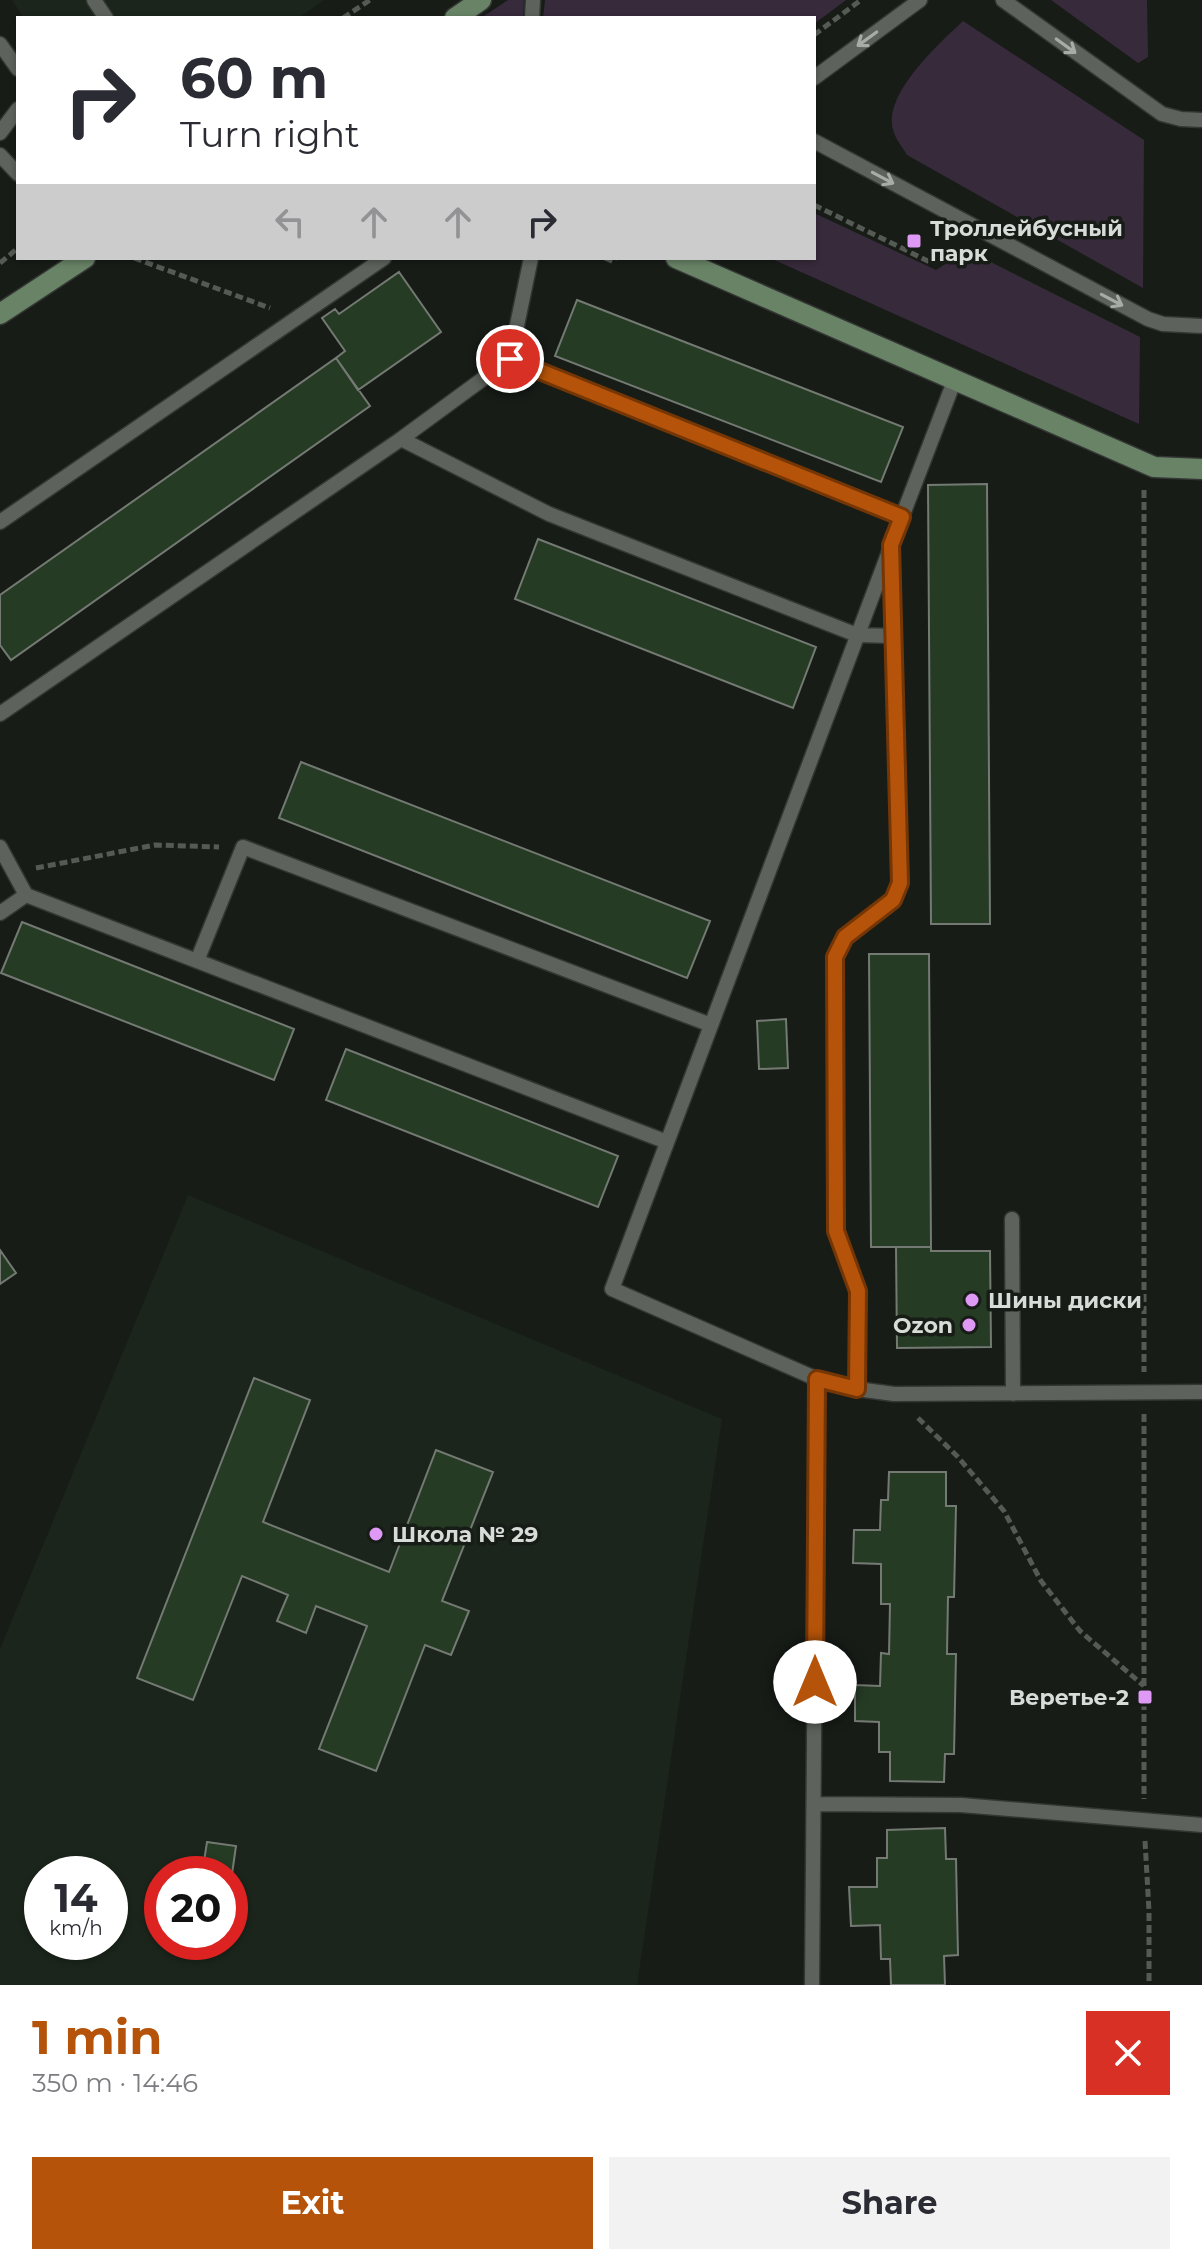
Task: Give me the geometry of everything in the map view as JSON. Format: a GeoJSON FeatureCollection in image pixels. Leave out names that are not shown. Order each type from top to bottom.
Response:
{"type":"FeatureCollection","features":[{"type":"Feature","properties":{"kind":"main road"},"geometry":{"type":"LineString","coordinates":[[458,16],[481,0]]}},
{"type":"Feature","properties":{"kind":"main road"},"geometry":{"type":"LineString","coordinates":[[0,314],[79,260]]}},
{"type":"Feature","properties":{"kind":"main road"},"geometry":{"type":"LineString","coordinates":[[681,260],[1144,463],[1154,467],[1202,469]]}},
{"type":"Feature","properties":{"kind":"lane"},"geometry":{"type":"LineString","coordinates":[[816,77],[920,0]]}},
{"type":"Feature","properties":{"kind":"lane"},"geometry":{"type":"LineString","coordinates":[[1003,0],[1162,114],[1202,120]]}},
{"type":"Feature","properties":{"kind":"lane"},"geometry":{"type":"LineString","coordinates":[[0,44],[16,66]]}},
{"type":"Feature","properties":{"kind":"lane"},"geometry":{"type":"LineString","coordinates":[[0,133],[16,112]]}},
{"type":"Feature","properties":{"kind":"lane"},"geometry":{"type":"LineString","coordinates":[[816,142],[1148,319],[1163,324],[1202,326]]}},
{"type":"Feature","properties":{"kind":"lane"},"geometry":{"type":"LineString","coordinates":[[0,155],[16,172]]}},
{"type":"Feature","properties":{"kind":"lane"},"geometry":{"type":"LineString","coordinates":[[0,522],[381,260]]}},
{"type":"Feature","properties":{"kind":"lane"},"geometry":{"type":"LineString","coordinates":[[0,714],[401,439],[510,359],[531,260]]}},
{"type":"Feature","properties":{"kind":"lane"},"geometry":{"type":"LineString","coordinates":[[510,359],[902,517]]}},
{"type":"Feature","properties":{"kind":"lane"},"geometry":{"type":"LineString","coordinates":[[955,379],[612,1289],[817,1379],[857,1389],[894,1394],[1202,1392]]}},
{"type":"Feature","properties":{"kind":"lane"},"geometry":{"type":"LineString","coordinates":[[401,439],[549,514],[857,635],[894,636]]}},
{"type":"Feature","properties":{"kind":"lane"},"geometry":{"type":"LineString","coordinates":[[857,1389],[858,1291],[836,1231],[835,957],[845,937],[893,900],[900,883],[891,545]]}},
{"type":"Feature","properties":{"kind":"lane"},"geometry":{"type":"LineString","coordinates":[[0,847],[26,895],[667,1142]]}},
{"type":"Feature","properties":{"kind":"lane"},"geometry":{"type":"LineString","coordinates":[[197,961],[243,847],[711,1025]]}},
{"type":"Feature","properties":{"kind":"lane"},"geometry":{"type":"LineString","coordinates":[[0,913],[26,895]]}},
{"type":"Feature","properties":{"kind":"lane"},"geometry":{"type":"LineString","coordinates":[[1012,1219],[1013,1394]]}},
{"type":"Feature","properties":{"kind":"lane"},"geometry":{"type":"LineString","coordinates":[[812,1985],[817,1379]]}},
{"type":"Feature","properties":{"kind":"lane"},"geometry":{"type":"LineString","coordinates":[[814,1804],[961,1805],[1202,1825]]}},
{"type":"Feature","properties":{"kind":"path"},"geometry":{"type":"LineString","coordinates":[[346,16],[370,0]]}},
{"type":"Feature","properties":{"kind":"path"},"geometry":{"type":"LineString","coordinates":[[816,34],[861,0]]}},
{"type":"Feature","properties":{"kind":"path"},"geometry":{"type":"LineString","coordinates":[[816,206],[932,263]]}},
{"type":"Feature","properties":{"kind":"path"},"geometry":{"type":"LineString","coordinates":[[0,263],[16,250]]}},
{"type":"Feature","properties":{"kind":"path"},"geometry":{"type":"LineString","coordinates":[[139,260],[298,318]]}},
{"type":"Feature","properties":{"kind":"path"},"geometry":{"type":"LineString","coordinates":[[1144,463],[1144,1820],[1149,1985]]}},
{"type":"Feature","properties":{"kind":"path"},"geometry":{"type":"LineString","coordinates":[[14,872],[155,845],[243,847]]}},
{"type":"Feature","properties":{"kind":"path"},"geometry":{"type":"LineString","coordinates":[[894,1394],[957,1456],[1004,1511],[1041,1581],[1080,1631],[1144,1686]]}},
{"type":"Feature","properties":{"kind":"shaded area"},"geometry":{"type":"Polygon","coordinates":[[[12,0],[324,0],[301,16],[23,16],[12,0]]]}},
{"type":"Feature","properties":{"kind":"shaded area"},"geometry":{"type":"Polygon","coordinates":[[[508,0],[524,0],[523,16],[484,16],[508,0]]]}},
{"type":"Feature","properties":{"kind":"shaded area"},"geometry":{"type":"Polygon","coordinates":[[[545,0],[846,0],[816,22],[816,16],[543,16],[545,0]]]}},
{"type":"Feature","properties":{"kind":"shaded area"},"geometry":{"type":"Polygon","coordinates":[[[1051,0],[1147,0],[1148,57],[1138,63],[1051,0]]]}},
{"type":"Feature","properties":{"kind":"shaded area"},"geometry":{"type":"Polygon","coordinates":[[[963,21],[1144,140],[1143,288],[907,155],[898,142],[892,119],[903,87],[963,21]]]}},
{"type":"Feature","properties":{"kind":"shaded area"},"geometry":{"type":"Polygon","coordinates":[[[816,214],[936,270],[967,250],[1140,337],[1139,424],[774,260],[816,260],[816,214]]]}},
{"type":"Feature","properties":{"kind":"shaded area","name":"Школа № 29"},"geometry":{"type":"Polygon","coordinates":[[[188,1195],[722,1419],[637,1985],[0,1985],[0,1649],[188,1195]]]}},
{"type":"Feature","properties":{"kind":"building"},"geometry":{"type":"Polygon","coordinates":[[[399,272],[441,332],[358,390],[336,358],[345,351],[322,318],[335,309],[339,314],[399,272]]]}},
{"type":"Feature","properties":{"kind":"building"},"geometry":{"type":"Polygon","coordinates":[[[577,300],[903,427],[881,482],[555,356],[577,300]]]}},
{"type":"Feature","properties":{"kind":"building"},"geometry":{"type":"Polygon","coordinates":[[[336,358],[370,406],[11,660],[0,645],[0,595],[336,358]]]}},
{"type":"Feature","properties":{"kind":"building"},"geometry":{"type":"Polygon","coordinates":[[[987,484],[990,924],[931,924],[928,485],[987,484]]]}},
{"type":"Feature","properties":{"kind":"building"},"geometry":{"type":"Polygon","coordinates":[[[538,539],[816,647],[793,708],[515,599],[538,539]]]}},
{"type":"Feature","properties":{"kind":"building"},"geometry":{"type":"Polygon","coordinates":[[[301,762],[710,921],[687,978],[279,818],[301,762]]]}},
{"type":"Feature","properties":{"kind":"building"},"geometry":{"type":"Polygon","coordinates":[[[22,922],[294,1029],[274,1080],[1,973],[22,922]]]}},
{"type":"Feature","properties":{"kind":"building"},"geometry":{"type":"Polygon","coordinates":[[[869,954],[929,954],[931,1247],[871,1247],[869,954]]]}},
{"type":"Feature","properties":{"kind":"building"},"geometry":{"type":"Polygon","coordinates":[[[786,1019],[788,1068],[759,1069],[757,1021],[786,1019]]]}},
{"type":"Feature","properties":{"kind":"building"},"geometry":{"type":"Polygon","coordinates":[[[346,1049],[618,1156],[598,1207],[326,1100],[346,1049]]]}},
{"type":"Feature","properties":{"kind":"building"},"geometry":{"type":"Polygon","coordinates":[[[896,1247],[931,1247],[931,1251],[990,1251],[991,1347],[897,1348],[896,1247]]]}},
{"type":"Feature","properties":{"kind":"building"},"geometry":{"type":"Polygon","coordinates":[[[0,1250],[16,1273],[0,1284],[0,1250]]]}},
{"type":"Feature","properties":{"kind":"building"},"geometry":{"type":"Polygon","coordinates":[[[254,1378],[310,1400],[263,1522],[389,1572],[436,1450],[493,1472],[442,1601],[469,1611],[451,1655],[425,1645],[376,1771],[319,1749],[367,1626],[316,1606],[306,1633],[277,1621],[288,1595],[242,1576],[193,1700],[137,1678],[254,1378]]]}},
{"type":"Feature","properties":{"kind":"building"},"geometry":{"type":"Polygon","coordinates":[[[889,1472],[946,1472],[946,1506],[956,1506],[954,1597],[948,1597],[947,1654],[956,1654],[954,1754],[945,1754],[944,1782],[890,1781],[890,1752],[879,1752],[879,1722],[855,1721],[855,1685],[880,1686],[881,1653],[889,1654],[890,1604],[881,1604],[881,1564],[853,1563],[854,1530],[880,1530],[881,1500],[888,1500],[889,1472]]]}},
{"type":"Feature","properties":{"kind":"building"},"geometry":{"type":"Polygon","coordinates":[[[945,1828],[946,1859],[956,1859],[958,1955],[944,1956],[945,1985],[891,1985],[890,1959],[881,1959],[880,1925],[851,1926],[849,1887],[877,1887],[877,1858],[887,1858],[887,1830],[945,1828]]]}},
{"type":"Feature","properties":{"kind":"building"},"geometry":{"type":"Polygon","coordinates":[[[207,1842],[236,1846],[235,1856],[205,1856],[207,1842]]]}},
{"type":"Feature","properties":{"kind":"place","name":"Троллейбусный парк"},"geometry":{"type":"Point","coordinates":[914,241]}},
{"type":"Feature","properties":{"kind":"place","name":"Шины диски"},"geometry":{"type":"Point","coordinates":[972,1300]}},
{"type":"Feature","properties":{"kind":"place","name":"Ozon"},"geometry":{"type":"Point","coordinates":[969,1325]}},
{"type":"Feature","properties":{"kind":"place","name":"Школа № 29"},"geometry":{"type":"Point","coordinates":[376,1534]}},
{"type":"Feature","properties":{"kind":"place","name":"Веретье-2"},"geometry":{"type":"Point","coordinates":[1145,1697]}},
{"type":"Feature","properties":{"kind":"route"},"geometry":{"type":"LineString","coordinates":[[510,359],[902,517],[891,545],[900,883],[893,900],[845,937],[835,957],[836,1231],[858,1291],[857,1389],[817,1379],[815,1682]]}}]}
